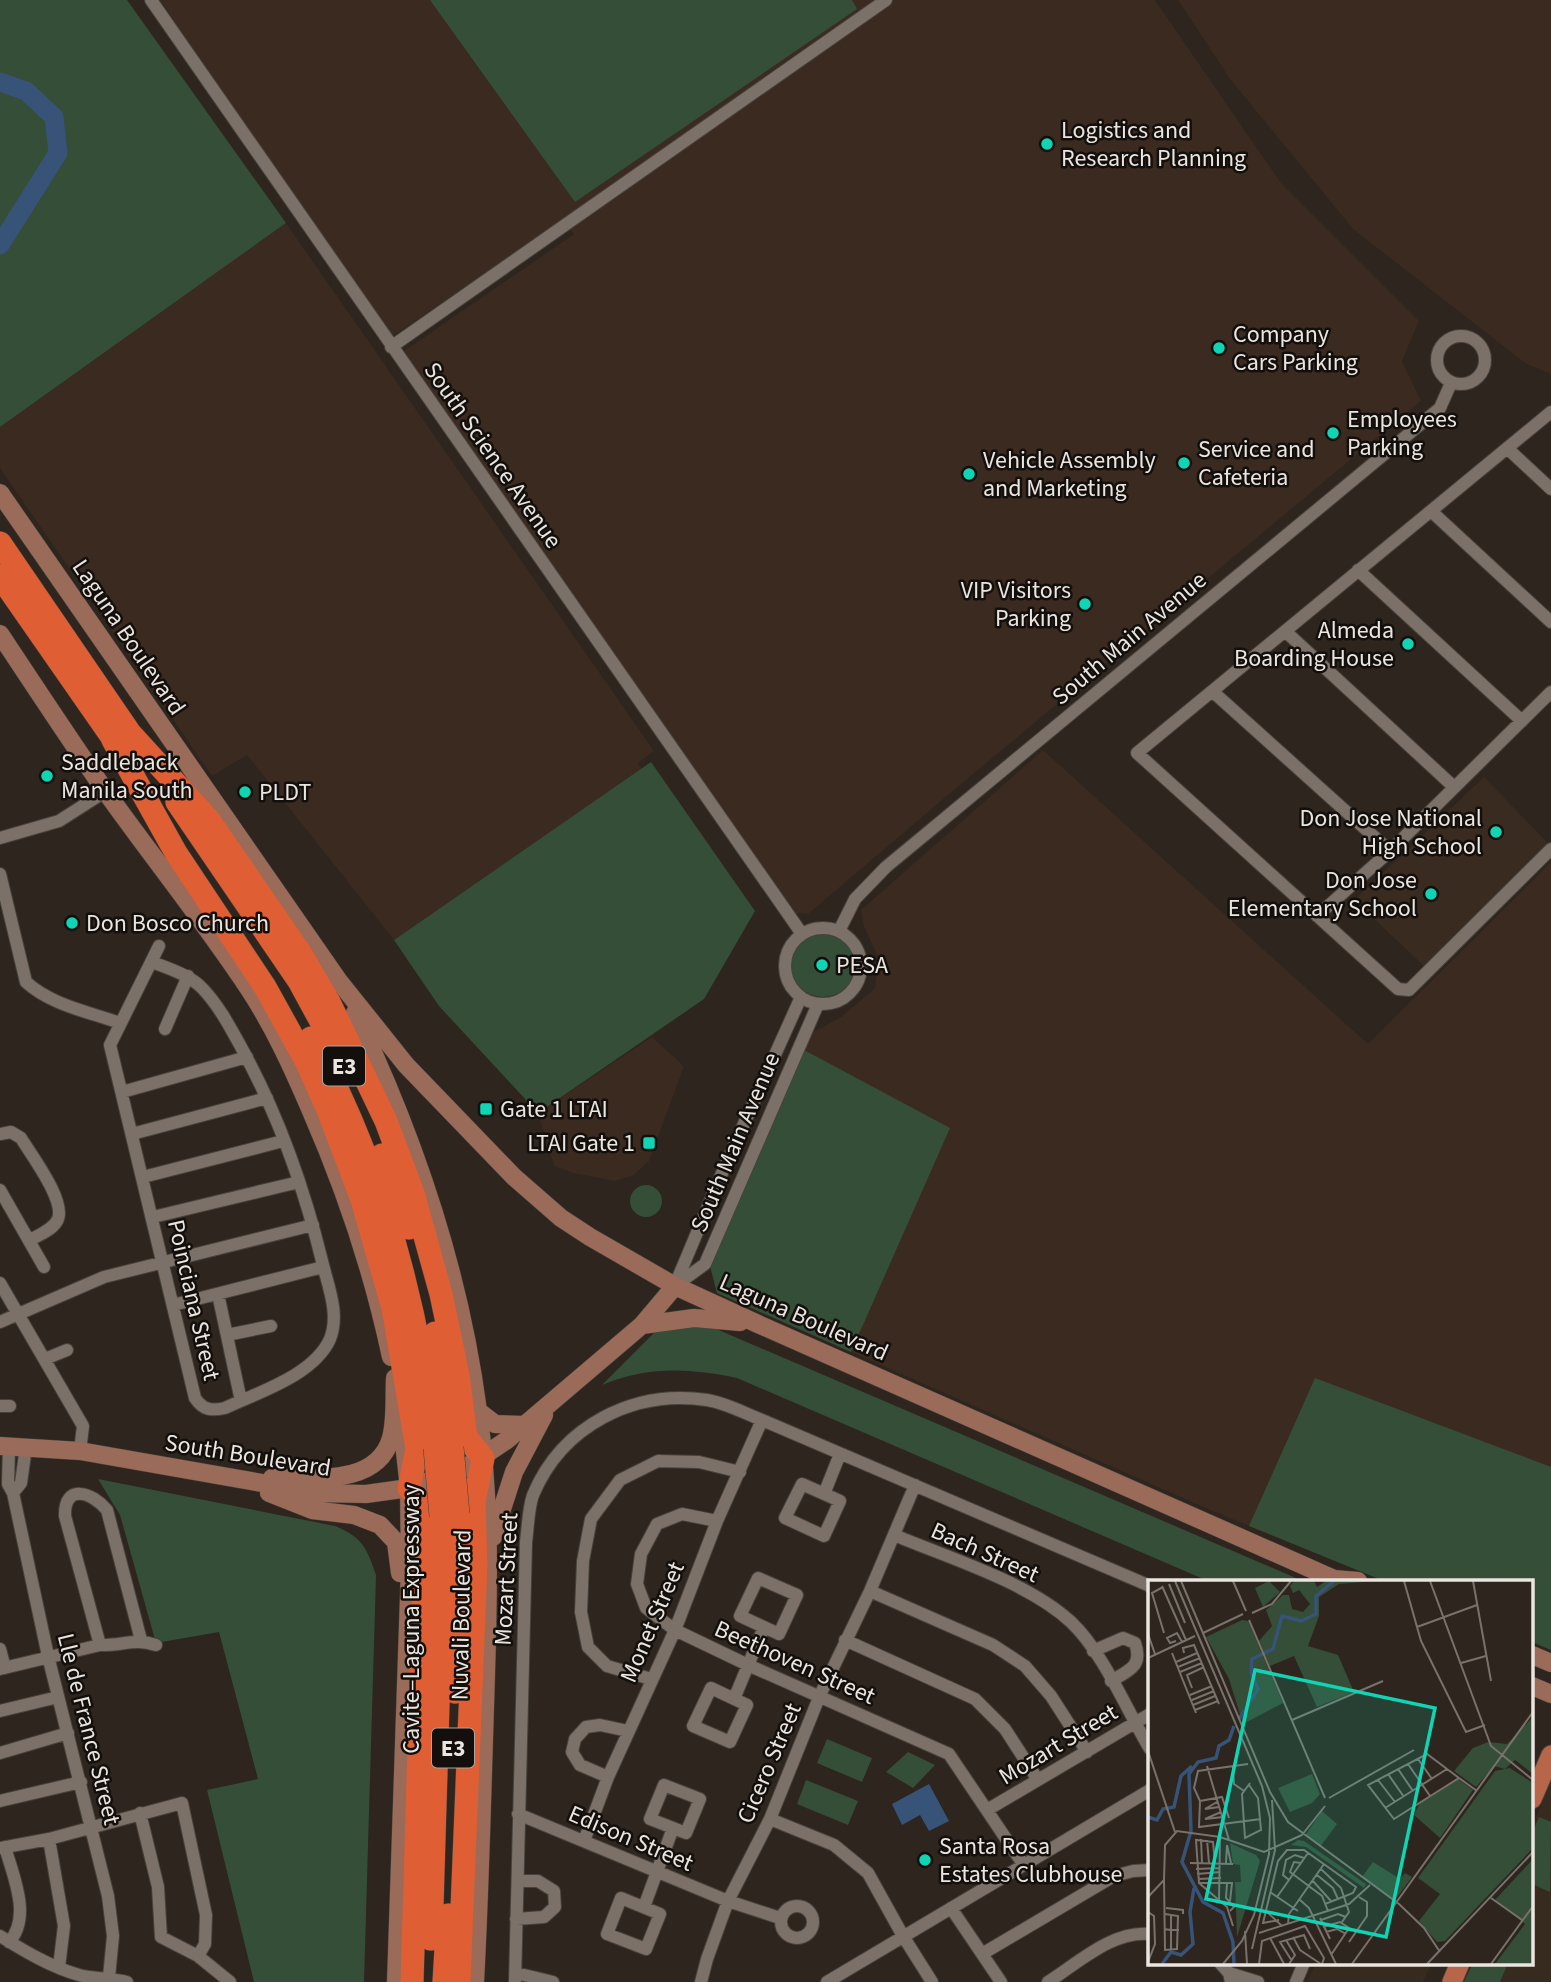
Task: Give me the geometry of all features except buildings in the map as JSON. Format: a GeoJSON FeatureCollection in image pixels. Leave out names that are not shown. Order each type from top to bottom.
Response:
{"type":"FeatureCollection","features":[{"type":"Feature","properties":{"kind":"highway","name":"Cavite–Laguna Expressway"},"geometry":{"type":"LineString","coordinates":[[0,543],[290,999],[341,1097],[361,1145],[402,1268],[429,1396],[444,1448],[450,1515],[459,1563],[444,1982]]}},
{"type":"Feature","properties":{"kind":"highway","name":"Cavite–Laguna Expressway"},"geometry":{"type":"LineString","coordinates":[[0,576],[121,735]]}},
{"type":"Feature","properties":{"kind":"highway"},"geometry":{"type":"LineString","coordinates":[[121,735],[209,820],[301,954],[329,1002],[386,1121],[413,1194],[441,1294],[458,1376],[466,1437],[483,1458],[474,1502],[476,1565],[460,1982]]}},
{"type":"Feature","properties":{"kind":"highway"},"geometry":{"type":"LineString","coordinates":[[121,735],[176,853],[273,1001],[307,1063],[346,1155],[382,1267],[401,1345],[417,1449],[409,1488],[422,1505],[424,1575],[412,1982]]}},
{"type":"Feature","properties":{"kind":"highway","name":"Cavite–Laguna Expressway"},"geometry":{"type":"LineString","coordinates":[[429,1982],[442,1571],[450,1515]]}},
{"type":"Feature","properties":{"kind":"main road","name":"Laguna Boulevard"},"geometry":{"type":"LineString","coordinates":[[0,494],[338,979],[406,1065],[536,1198],[590,1237],[675,1286],[1325,1578],[1347,1580]]}},
{"type":"Feature","properties":{"kind":"main road"},"geometry":{"type":"LineString","coordinates":[[0,634],[106,792],[249,990],[292,1068],[329,1152],[353,1215],[378,1300],[395,1378],[409,1488],[408,1667],[396,1982]]}},
{"type":"Feature","properties":{"kind":"main road","name":"Laguna Boulevard"},"geometry":{"type":"LineString","coordinates":[[338,979],[384,1078],[428,1193],[460,1304],[483,1458]]}},
{"type":"Feature","properties":{"kind":"main road","name":"South Boulevard"},"geometry":{"type":"LineString","coordinates":[[11,1447],[77,1451],[309,1492],[375,1494],[409,1488],[446,1476],[483,1458],[549,1406],[642,1325],[675,1286]]}},
{"type":"Feature","properties":{"kind":"main road"},"geometry":{"type":"LineString","coordinates":[[642,1325],[694,1318],[758,1325]]}},
{"type":"Feature","properties":{"kind":"main road"},"geometry":{"type":"LineString","coordinates":[[237,1479],[348,1475],[372,1466],[383,1455],[391,1436],[395,1378]]}},
{"type":"Feature","properties":{"kind":"main road"},"geometry":{"type":"LineString","coordinates":[[489,1554],[508,1487],[549,1406]]}},
{"type":"Feature","properties":{"kind":"main road"},"geometry":{"type":"LineString","coordinates":[[478,1411],[495,1423],[525,1425]]}},
{"type":"Feature","properties":{"kind":"main road","name":"Nuvali Boulevard"},"geometry":{"type":"LineString","coordinates":[[475,1982],[489,1554],[483,1458]]}},
{"type":"Feature","properties":{"kind":"main road"},"geometry":{"type":"LineString","coordinates":[[237,1479],[312,1510],[365,1518],[389,1533],[396,1542],[399,1553],[400,1618],[408,1667]]}},
{"type":"Feature","properties":{"kind":"main road"},"geometry":{"type":"LineString","coordinates":[[1534,1657],[1551,1663]]}},
{"type":"Feature","properties":{"kind":"main road"},"geometry":{"type":"LineString","coordinates":[[1534,1687],[1551,1694]]}},
{"type":"Feature","properties":{"kind":"main road"},"geometry":{"type":"LineString","coordinates":[[1534,1794],[1551,1755]]}},
{"type":"Feature","properties":{"kind":"main road"},"geometry":{"type":"LineString","coordinates":[[1452,1982],[1459,1965]]}},
{"type":"Feature","properties":{"kind":"street","name":"South Science Avenue"},"geometry":{"type":"LineString","coordinates":[[151,0],[802,934]]}},
{"type":"Feature","properties":{"kind":"street"},"geometry":{"type":"LineString","coordinates":[[391,346],[886,0]]}},
{"type":"Feature","properties":{"kind":"street","name":"South Main Avenue"},"geometry":{"type":"LineString","coordinates":[[839,931],[855,899],[873,878],[1440,408],[1451,383]]}},
{"type":"Feature","properties":{"kind":"street"},"geometry":{"type":"LineString","coordinates":[[1551,412],[1136,753],[1398,989],[1409,990],[1551,849]]}},
{"type":"Feature","properties":{"kind":"street"},"geometry":{"type":"LineString","coordinates":[[1507,448],[1551,489]]}},
{"type":"Feature","properties":{"kind":"street"},"geometry":{"type":"LineString","coordinates":[[1431,511],[1551,622]]}},
{"type":"Feature","properties":{"kind":"street"},"geometry":{"type":"LineString","coordinates":[[1359,570],[1522,721]]}},
{"type":"Feature","properties":{"kind":"street"},"geometry":{"type":"LineString","coordinates":[[1285,631],[1454,787]]}},
{"type":"Feature","properties":{"kind":"street"},"geometry":{"type":"LineString","coordinates":[[1212,691],[1390,850]]}},
{"type":"Feature","properties":{"kind":"street"},"geometry":{"type":"LineString","coordinates":[[1317,916],[1390,850],[1551,692]]}},
{"type":"Feature","properties":{"kind":"street"},"geometry":{"type":"LineString","coordinates":[[0,838],[59,821],[106,792]]}},
{"type":"Feature","properties":{"kind":"street"},"geometry":{"type":"LineString","coordinates":[[0,874],[26,982],[50,999],[120,1023]]}},
{"type":"Feature","properties":{"kind":"street"},"geometry":{"type":"LineString","coordinates":[[818,928],[839,931],[852,941],[861,960],[860,976],[855,986],[844,998],[832,1003],[818,1004],[801,997],[789,983],[785,965],[789,947],[802,934],[818,928]]}},
{"type":"Feature","properties":{"kind":"street","name":"Poinciana Street"},"geometry":{"type":"LineString","coordinates":[[152,962],[188,976],[201,987],[215,1003],[247,1057],[267,1098],[299,1182],[313,1224],[334,1311],[334,1328],[329,1342],[319,1357],[305,1370],[216,1410],[200,1406],[195,1398],[110,1045],[159,946]]}},
{"type":"Feature","properties":{"kind":"street"},"geometry":{"type":"LineString","coordinates":[[165,1029],[188,976]]}},
{"type":"Feature","properties":{"kind":"street","name":"South Main Avenue"},"geometry":{"type":"LineString","coordinates":[[675,1286],[725,1166],[801,997]]}},
{"type":"Feature","properties":{"kind":"street","name":"South Main Avenue"},"geometry":{"type":"LineString","coordinates":[[675,1286],[705,1264],[818,1004]]}},
{"type":"Feature","properties":{"kind":"street"},"geometry":{"type":"LineString","coordinates":[[122,1092],[247,1057]]}},
{"type":"Feature","properties":{"kind":"street"},"geometry":{"type":"LineString","coordinates":[[132,1134],[267,1098]]}},
{"type":"Feature","properties":{"kind":"street"},"geometry":{"type":"LineString","coordinates":[[0,1134],[11,1132],[21,1138],[58,1201],[59,1218],[54,1226],[30,1240]]}},
{"type":"Feature","properties":{"kind":"street"},"geometry":{"type":"LineString","coordinates":[[143,1177],[284,1140]]}},
{"type":"Feature","properties":{"kind":"street"},"geometry":{"type":"LineString","coordinates":[[153,1217],[299,1182]]}},
{"type":"Feature","properties":{"kind":"street"},"geometry":{"type":"LineString","coordinates":[[0,1190],[44,1267]]}},
{"type":"Feature","properties":{"kind":"street"},"geometry":{"type":"LineString","coordinates":[[0,1322],[104,1277],[313,1224]]}},
{"type":"Feature","properties":{"kind":"street"},"geometry":{"type":"LineString","coordinates":[[173,1305],[323,1267]]}},
{"type":"Feature","properties":{"kind":"street"},"geometry":{"type":"LineString","coordinates":[[0,1283],[78,1417],[77,1451]]}},
{"type":"Feature","properties":{"kind":"street"},"geometry":{"type":"LineString","coordinates":[[218,1294],[241,1401]]}},
{"type":"Feature","properties":{"kind":"street"},"geometry":{"type":"LineString","coordinates":[[227,1335],[271,1326]]}},
{"type":"Feature","properties":{"kind":"street"},"geometry":{"type":"LineString","coordinates":[[45,1359],[67,1350]]}},
{"type":"Feature","properties":{"kind":"street","name":"Mozart Street"},"geometry":{"type":"LineString","coordinates":[[516,1977],[526,1542],[532,1497],[551,1462],[580,1431],[609,1413],[646,1402],[677,1398],[708,1400],[762,1420],[1148,1585]]}},
{"type":"Feature","properties":{"kind":"street","name":"Monet Street"},"geometry":{"type":"LineString","coordinates":[[584,1841],[608,1777],[651,1679],[676,1630],[717,1521],[762,1420]]}},
{"type":"Feature","properties":{"kind":"street","name":"Lle de France Street"},"geometry":{"type":"LineString","coordinates":[[11,1447],[8,1483],[13,1493],[48,1656],[92,1826],[110,1910],[113,1936],[109,1978]]}},
{"type":"Feature","properties":{"kind":"street"},"geometry":{"type":"LineString","coordinates":[[824,1494],[840,1454]]}},
{"type":"Feature","properties":{"kind":"street"},"geometry":{"type":"LineString","coordinates":[[651,1679],[607,1666],[588,1647],[581,1612],[583,1561],[591,1519],[620,1480],[658,1461],[698,1462],[740,1472]]}},
{"type":"Feature","properties":{"kind":"street"},"geometry":{"type":"LineString","coordinates":[[802,1483],[824,1494],[840,1501],[824,1536],[785,1518],[802,1483]]}},
{"type":"Feature","properties":{"kind":"street","name":"Cicero Street"},"geometry":{"type":"LineString","coordinates":[[701,1982],[706,1959],[729,1901],[770,1819],[820,1695],[870,1591],[915,1485]]}},
{"type":"Feature","properties":{"kind":"street"},"geometry":{"type":"LineString","coordinates":[[100,1644],[65,1516],[64,1503],[68,1497],[75,1494],[97,1498],[107,1510],[141,1640]]}},
{"type":"Feature","properties":{"kind":"street","name":"Beethoven Street"},"geometry":{"type":"LineString","coordinates":[[717,1521],[682,1514],[657,1524],[641,1554],[637,1584],[646,1608],[676,1630],[748,1665],[948,1754],[1023,1864]]}},
{"type":"Feature","properties":{"kind":"street","name":"Bach Street"},"geometry":{"type":"LineString","coordinates":[[894,1535],[1016,1586],[1072,1623],[1093,1651],[1148,1746]]}},
{"type":"Feature","properties":{"kind":"street"},"geometry":{"type":"LineString","coordinates":[[758,1578],[797,1595],[779,1633],[764,1627],[740,1616],[758,1578]]}},
{"type":"Feature","properties":{"kind":"street"},"geometry":{"type":"LineString","coordinates":[[870,1591],[993,1645],[1025,1666],[1051,1696],[1087,1752]]}},
{"type":"Feature","properties":{"kind":"street"},"geometry":{"type":"LineString","coordinates":[[734,1699],[764,1627]]}},
{"type":"Feature","properties":{"kind":"street"},"geometry":{"type":"LineString","coordinates":[[1093,1651],[1123,1638],[1135,1643],[1139,1655],[1136,1664],[1111,1681]]}},
{"type":"Feature","properties":{"kind":"street"},"geometry":{"type":"LineString","coordinates":[[0,1649],[3,1668],[100,1644],[113,1646],[141,1640],[156,1646]]}},
{"type":"Feature","properties":{"kind":"street"},"geometry":{"type":"LineString","coordinates":[[845,1640],[975,1699],[1005,1729],[1038,1780]]}},
{"type":"Feature","properties":{"kind":"street"},"geometry":{"type":"LineString","coordinates":[[711,1688],[734,1699],[747,1705],[730,1742],[693,1726],[711,1688]]}},
{"type":"Feature","properties":{"kind":"street"},"geometry":{"type":"LineString","coordinates":[[0,1711],[58,1697]]}},
{"type":"Feature","properties":{"kind":"street","name":"Mozart Street"},"geometry":{"type":"LineString","coordinates":[[987,1810],[1148,1715]]}},
{"type":"Feature","properties":{"kind":"street"},"geometry":{"type":"LineString","coordinates":[[608,1777],[580,1765],[572,1752],[575,1739],[586,1727],[600,1725],[628,1731]]}},
{"type":"Feature","properties":{"kind":"street"},"geometry":{"type":"LineString","coordinates":[[0,1753],[68,1733]]}},
{"type":"Feature","properties":{"kind":"street"},"geometry":{"type":"LineString","coordinates":[[0,1801],[81,1782]]}},
{"type":"Feature","properties":{"kind":"street"},"geometry":{"type":"LineString","coordinates":[[827,1982],[1148,1791]]}},
{"type":"Feature","properties":{"kind":"street"},"geometry":{"type":"LineString","coordinates":[[5,1939],[18,1932],[21,1910],[3,1847],[49,1839],[182,1803],[206,1915],[205,1944],[198,1956]]}},
{"type":"Feature","properties":{"kind":"street"},"geometry":{"type":"LineString","coordinates":[[140,1813],[158,1887],[162,1937],[198,1956],[230,1982]]}},
{"type":"Feature","properties":{"kind":"street","name":"Edison Street"},"geometry":{"type":"LineString","coordinates":[[518,1814],[729,1901],[780,1918]]}},
{"type":"Feature","properties":{"kind":"street"},"geometry":{"type":"LineString","coordinates":[[770,1819],[834,1845],[868,1873],[903,1937],[932,1982]]}},
{"type":"Feature","properties":{"kind":"street"},"geometry":{"type":"LineString","coordinates":[[643,1907],[673,1828]]}},
{"type":"Feature","properties":{"kind":"street"},"geometry":{"type":"LineString","coordinates":[[49,1839],[64,1926],[59,1967]]}},
{"type":"Feature","properties":{"kind":"street"},"geometry":{"type":"LineString","coordinates":[[982,1954],[1114,1876],[1148,1870]]}},
{"type":"Feature","properties":{"kind":"street"},"geometry":{"type":"LineString","coordinates":[[516,1919],[544,1917],[555,1907],[554,1891],[538,1881],[519,1881]]}},
{"type":"Feature","properties":{"kind":"street"},"geometry":{"type":"LineString","coordinates":[[621,1898],[643,1907],[660,1914],[646,1949],[607,1934],[621,1898]]}},
{"type":"Feature","properties":{"kind":"street"},"geometry":{"type":"LineString","coordinates":[[951,1908],[1001,1982]]}},
{"type":"Feature","properties":{"kind":"street"},"geometry":{"type":"LineString","coordinates":[[1048,1982],[1108,1943],[1126,1936],[1148,1934]]}},
{"type":"Feature","properties":{"kind":"street"},"geometry":{"type":"LineString","coordinates":[[5,1939],[82,1976],[127,1982]]}},
{"type":"Feature","properties":{"kind":"street"},"geometry":{"type":"LineString","coordinates":[[1296,1982],[1303,1965]]}},
{"type":"Feature","properties":{"kind":"street"},"geometry":{"type":"LineString","coordinates":[[1227,1972],[1258,1982]]}},
{"type":"Feature","properties":{"kind":"street"},"geometry":{"type":"LineString","coordinates":[[516,1977],[553,1982]]}},
{"type":"Feature","properties":{"kind":"shaded area"},"geometry":{"type":"Polygon","coordinates":[[[160,0],[1155,0],[1281,183],[1419,321],[1402,361],[1421,401],[808,914],[786,913],[404,351],[574,234],[562,221],[391,337],[160,0]]]}},
{"type":"Feature","properties":{"kind":"shaded area"},"geometry":{"type":"Polygon","coordinates":[[[1178,0],[1551,0],[1551,374],[1525,363],[1353,229],[1230,79],[1178,0]]]}},
{"type":"Feature","properties":{"kind":"shaded area"},"geometry":{"type":"Polygon","coordinates":[[[286,223],[654,751],[638,763],[642,769],[394,940],[247,755],[212,776],[0,468],[0,427],[286,223]]]}},
{"type":"Feature","properties":{"kind":"shaded area"},"geometry":{"type":"Polygon","coordinates":[[[1043,750],[1368,1044],[1551,862],[1551,1650],[1534,1643],[1534,1580],[1382,1580],[1210,1510],[717,1293],[710,1266],[811,1033],[840,1018],[875,988],[878,957],[864,927],[861,910],[1043,750]]]}},
{"type":"Feature","properties":{"kind":"shaded area","name":"Don Jose Elementary School"},"geometry":{"type":"Polygon","coordinates":[[[1484,777],[1551,846],[1425,967],[1354,900],[1484,777]]]}},
{"type":"Feature","properties":{"kind":"shaded area"},"geometry":{"type":"Polygon","coordinates":[[[652,1037],[684,1066],[649,1161],[634,1175],[615,1181],[573,1173],[554,1166],[538,1113],[652,1037]]]}},
{"type":"Feature","properties":{"kind":"shaded area"},"geometry":{"type":"Polygon","coordinates":[[[1551,1782],[1551,1982],[1463,1982],[1471,1965],[1534,1965],[1534,1821],[1551,1782]]]}},
{"type":"Feature","properties":{"kind":"shaded area"},"geometry":{"type":"Polygon","coordinates":[[[1315,1965],[1431,1965],[1423,1982],[1307,1982],[1315,1965]]]}},
{"type":"Feature","properties":{"kind":"green space"},"geometry":{"type":"Polygon","coordinates":[[[0,0],[127,0],[286,223],[0,427],[0,0]]]}},
{"type":"Feature","properties":{"kind":"green space"},"geometry":{"type":"Polygon","coordinates":[[[430,0],[852,0],[857,9],[575,202],[430,0]]]}},
{"type":"Feature","properties":{"kind":"green space"},"geometry":{"type":"Polygon","coordinates":[[[651,762],[755,911],[704,999],[538,1113],[439,1006],[394,940],[651,762]]]}},
{"type":"Feature","properties":{"kind":"green space"},"geometry":{"type":"Polygon","coordinates":[[[817,933],[829,933],[846,942],[853,953],[853,977],[846,988],[829,997],[817,997],[805,992],[796,983],[791,971],[791,959],[796,947],[805,938],[817,933]]]}},
{"type":"Feature","properties":{"kind":"green space"},"geometry":{"type":"Polygon","coordinates":[[[804,1050],[950,1128],[851,1352],[717,1293],[710,1266],[804,1050]]]}},
{"type":"Feature","properties":{"kind":"green space"},"geometry":{"type":"Polygon","coordinates":[[[646,1185],[657,1190],[662,1201],[657,1212],[646,1217],[635,1212],[630,1201],[635,1190],[646,1185]]]}},
{"type":"Feature","properties":{"kind":"green space"},"geometry":{"type":"Polygon","coordinates":[[[707,1325],[1296,1578],[1206,1580],[737,1378],[702,1372],[669,1371],[636,1374],[602,1385],[654,1333],[668,1326],[707,1325]]]}},
{"type":"Feature","properties":{"kind":"green space"},"geometry":{"type":"Polygon","coordinates":[[[1315,1378],[1551,1467],[1551,1650],[1534,1643],[1534,1580],[1382,1580],[1249,1526],[1315,1378]]]}},
{"type":"Feature","properties":{"kind":"green space"},"geometry":{"type":"Polygon","coordinates":[[[98,1479],[335,1526],[352,1534],[370,1558],[376,1575],[364,1982],[254,1982],[207,1790],[258,1779],[219,1632],[156,1643],[120,1515],[98,1479]]]}},
{"type":"Feature","properties":{"kind":"green space"},"geometry":{"type":"Polygon","coordinates":[[[827,1739],[872,1758],[862,1782],[817,1763],[827,1739]]]}},
{"type":"Feature","properties":{"kind":"green space"},"geometry":{"type":"Polygon","coordinates":[[[908,1752],[935,1765],[913,1788],[886,1772],[908,1752]]]}},
{"type":"Feature","properties":{"kind":"green space"},"geometry":{"type":"Polygon","coordinates":[[[806,1780],[858,1801],[848,1825],[797,1804],[806,1780]]]}},
{"type":"Feature","properties":{"kind":"green space"},"geometry":{"type":"Polygon","coordinates":[[[1539,1817],[1551,1822],[1550,1892],[1534,1885],[1534,1828],[1539,1817]]]}},
{"type":"Feature","properties":{"kind":"green space"},"geometry":{"type":"Polygon","coordinates":[[[1472,1965],[1507,1965],[1500,1982],[1464,1982],[1472,1965]]]}},
{"type":"Feature","properties":{"kind":"water"},"geometry":{"type":"Polygon","coordinates":[[[929,1784],[949,1821],[929,1831],[920,1815],[902,1825],[892,1804],[929,1784]]]}},
{"type":"Feature","properties":{"kind":"waterway"},"geometry":{"type":"LineString","coordinates":[[0,82],[26,91],[54,117],[58,153],[0,245]]}},
{"type":"Feature","properties":{"kind":"place","name":"Logistics and Research Planning"},"geometry":{"type":"Point","coordinates":[1047,144]}},
{"type":"Feature","properties":{"kind":"place","name":"Company Cars Parking"},"geometry":{"type":"Point","coordinates":[1219,348]}},
{"type":"Feature","properties":{"kind":"place","name":"Employees Parking"},"geometry":{"type":"Point","coordinates":[1333,433]}},
{"type":"Feature","properties":{"kind":"place","name":"Service and Cafeteria"},"geometry":{"type":"Point","coordinates":[1184,463]}},
{"type":"Feature","properties":{"kind":"place","name":"Vehicle Assembly and Marketing"},"geometry":{"type":"Point","coordinates":[969,474]}},
{"type":"Feature","properties":{"kind":"place","name":"VIP Visitors Parking"},"geometry":{"type":"Point","coordinates":[1085,604]}},
{"type":"Feature","properties":{"kind":"place","name":"Almeda Boarding House"},"geometry":{"type":"Point","coordinates":[1408,644]}},
{"type":"Feature","properties":{"kind":"place","name":"Saddleback Manila South"},"geometry":{"type":"Point","coordinates":[47,776]}},
{"type":"Feature","properties":{"kind":"place","name":"PLDT"},"geometry":{"type":"Point","coordinates":[245,792]}},
{"type":"Feature","properties":{"kind":"place","name":"Don Jose National High School"},"geometry":{"type":"Point","coordinates":[1496,832]}},
{"type":"Feature","properties":{"kind":"place","name":"Don Jose Elementary School"},"geometry":{"type":"Point","coordinates":[1431,894]}},
{"type":"Feature","properties":{"kind":"place","name":"Don Bosco Church"},"geometry":{"type":"Point","coordinates":[72,923]}},
{"type":"Feature","properties":{"kind":"place","name":"PESA"},"geometry":{"type":"Point","coordinates":[822,965]}},
{"type":"Feature","properties":{"kind":"place","name":"Gate 1 LTAI"},"geometry":{"type":"Point","coordinates":[486,1109]}},
{"type":"Feature","properties":{"kind":"place","name":"LTAI Gate 1"},"geometry":{"type":"Point","coordinates":[649,1143]}},
{"type":"Feature","properties":{"kind":"place","name":"Santa Rosa Estates Clubhouse"},"geometry":{"type":"Point","coordinates":[925,1860]}}]}
